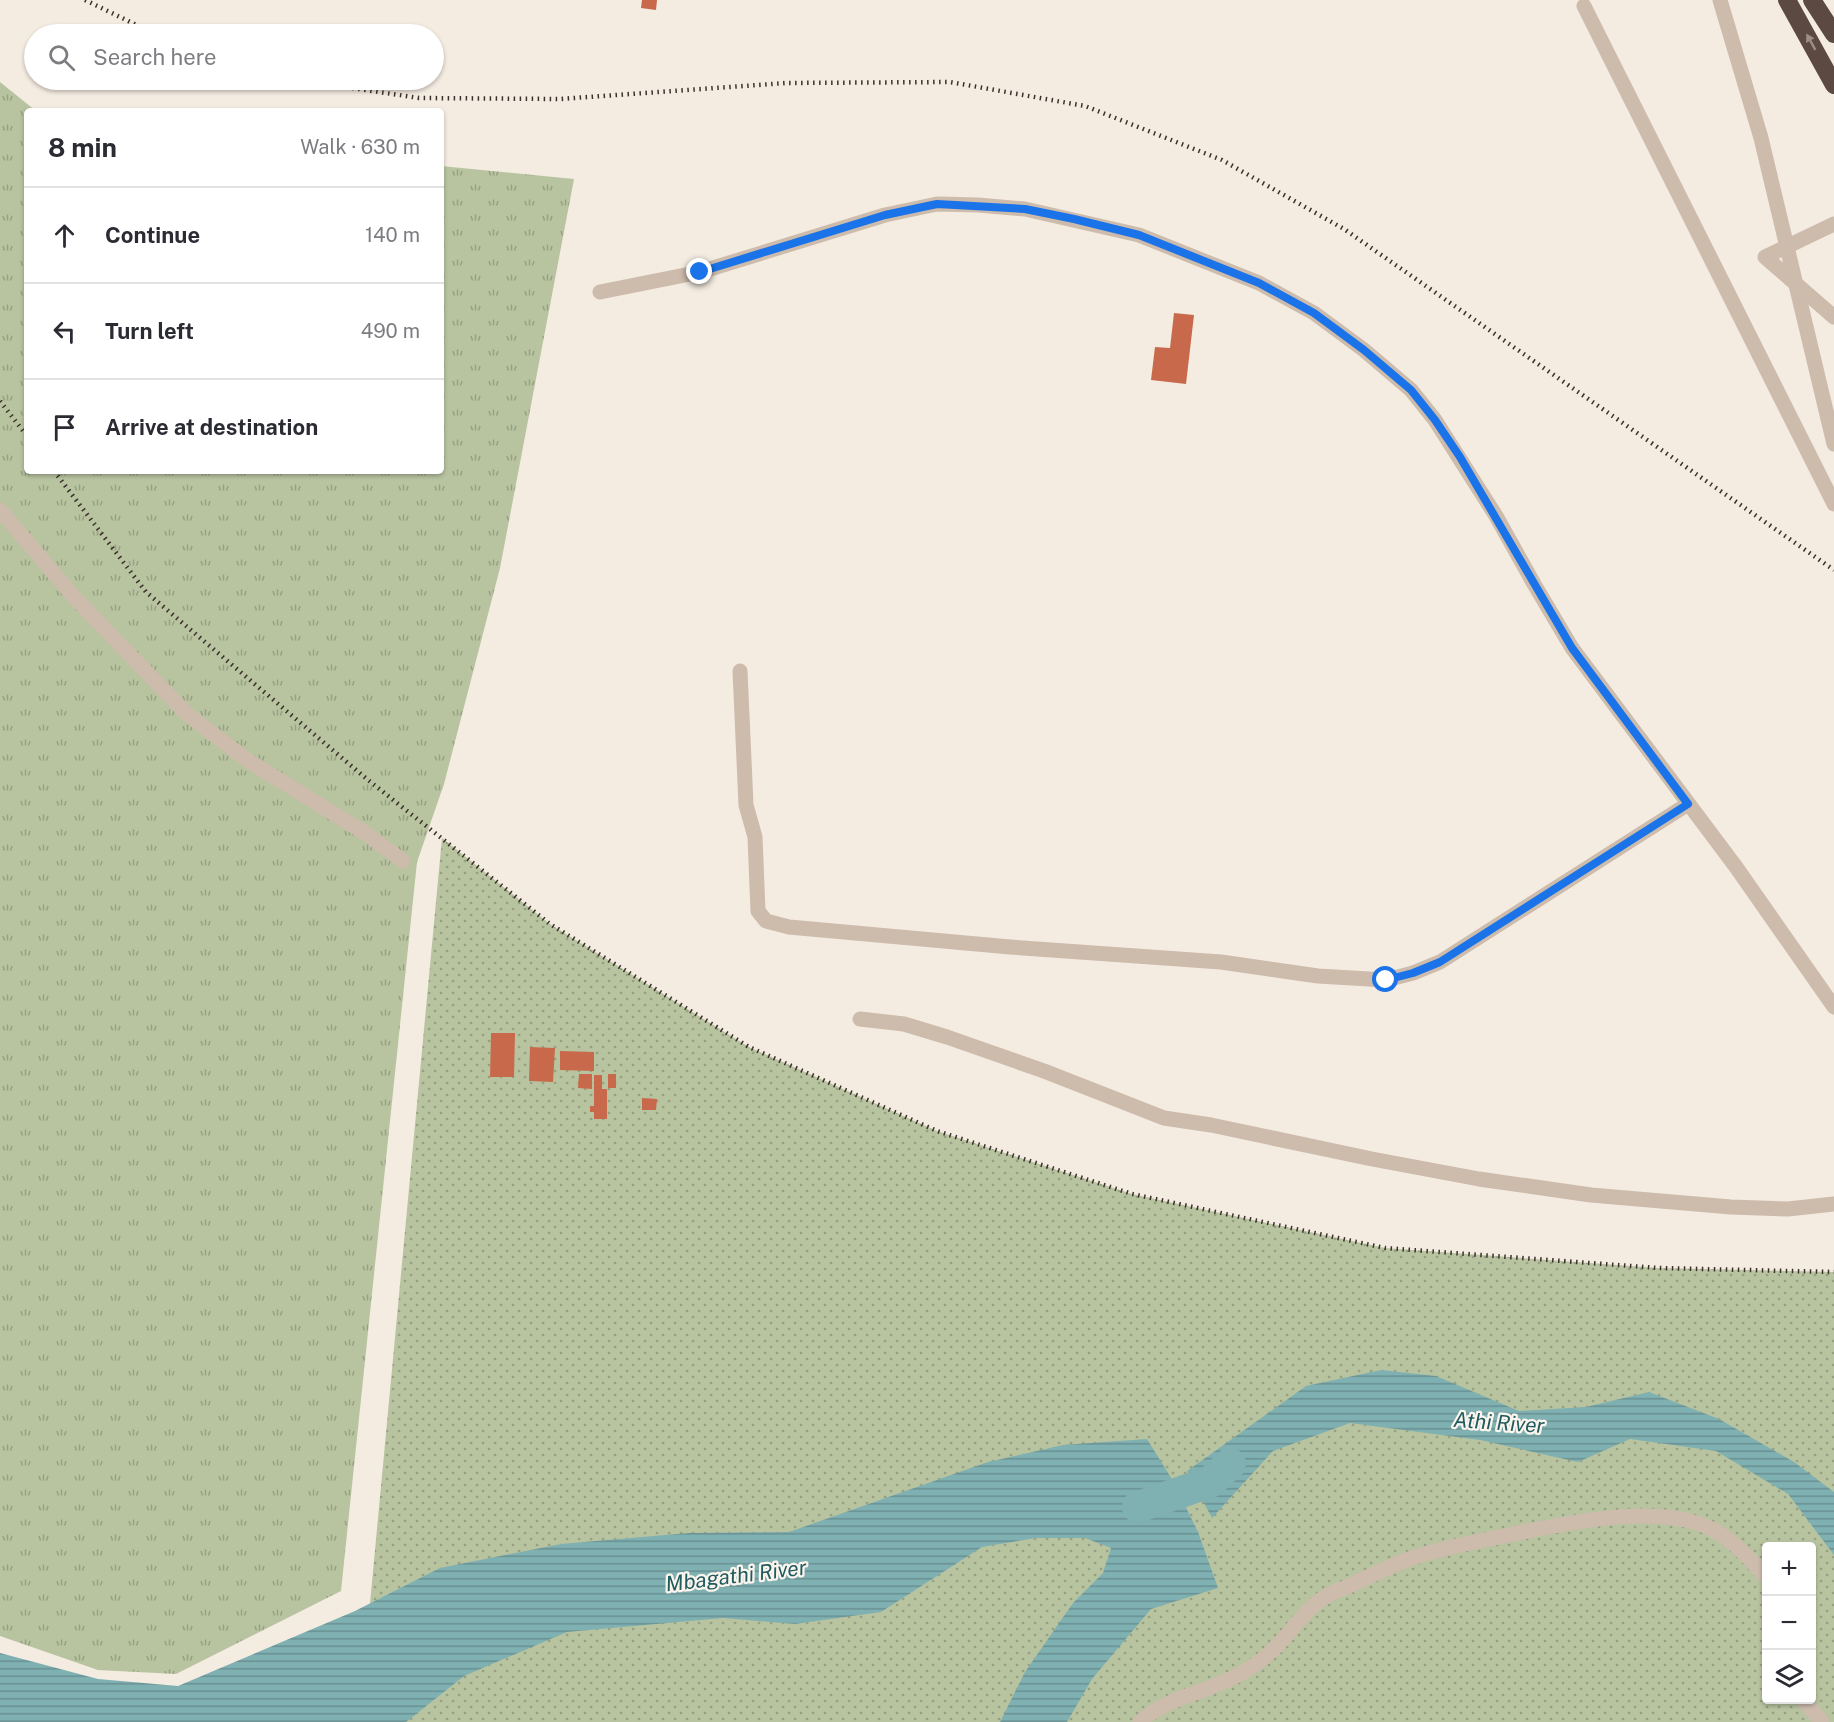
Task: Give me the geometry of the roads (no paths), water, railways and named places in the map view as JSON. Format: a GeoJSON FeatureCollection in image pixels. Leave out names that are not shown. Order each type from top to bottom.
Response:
{"type":"FeatureCollection","features":[{"type":"Feature","properties":{"kind":"highway"},"geometry":{"type":"LineString","coordinates":[[1787,0],[1834,85]]}},
{"type":"Feature","properties":{"kind":"highway"},"geometry":{"type":"LineString","coordinates":[[1812,0],[1834,34]]}},
{"type":"Feature","properties":{"kind":"street"},"geometry":{"type":"LineString","coordinates":[[1720,0],[1761,138],[1834,444]]}},
{"type":"Feature","properties":{"kind":"street"},"geometry":{"type":"LineString","coordinates":[[1584,6],[1834,504]]}},
{"type":"Feature","properties":{"kind":"street"},"geometry":{"type":"LineString","coordinates":[[600,292],[700,272],[885,215],[937,204],[1025,209],[1139,235],[1259,283],[1314,313],[1364,350],[1411,390],[1435,420],[1460,457],[1572,648],[1736,867],[1834,1007]]}},
{"type":"Feature","properties":{"kind":"street"},"geometry":{"type":"LineString","coordinates":[[1834,224],[1765,257],[1834,317]]}},
{"type":"Feature","properties":{"kind":"street"},"geometry":{"type":"LineString","coordinates":[[0,510],[74,597],[187,714],[247,760],[364,833],[403,861]]}},
{"type":"Feature","properties":{"kind":"street"},"geometry":{"type":"LineString","coordinates":[[741,671],[747,805],[755,837],[758,910],[766,921],[800,929],[1221,962],[1318,976],[1386,980],[1413,973],[1440,962],[1688,804]]}},
{"type":"Feature","properties":{"kind":"street"},"geometry":{"type":"LineString","coordinates":[[860,1019],[904,1024],[947,1037],[1044,1071],[1164,1118],[1211,1125],[1372,1160],[1479,1179],[1591,1195],[1731,1208],[1788,1209],[1834,1204]]}},
{"type":"Feature","properties":{"kind":"street"},"geometry":{"type":"LineString","coordinates":[[1140,1722],[1146,1716],[1167,1705],[1211,1686],[1232,1680],[1253,1666],[1272,1650],[1315,1604],[1329,1594],[1401,1561],[1468,1544],[1595,1520],[1637,1517],[1683,1519],[1719,1532],[1762,1572]]}},
{"type":"Feature","properties":{"kind":"street"},"geometry":{"type":"LineString","coordinates":[[1806,1704],[1822,1722]]}},
{"type":"Feature","properties":{"kind":"water"},"geometry":{"type":"Polygon","coordinates":[[[1381,1370],[1436,1376],[1519,1411],[1586,1407],[1649,1392],[1719,1419],[1794,1462],[1834,1492],[1834,1555],[1788,1494],[1716,1451],[1630,1439],[1578,1462],[1480,1440],[1350,1423],[1273,1451],[1212,1518],[1187,1471],[1306,1386],[1381,1370]]]}},
{"type":"Feature","properties":{"kind":"water","name":"Mbagathi River"},"geometry":{"type":"Polygon","coordinates":[[[1147,1439],[1173,1481],[1198,1532],[1218,1588],[1151,1609],[1092,1679],[1067,1722],[1000,1722],[1025,1672],[1073,1603],[1103,1573],[1111,1548],[1085,1538],[1036,1538],[982,1547],[881,1612],[795,1624],[723,1618],[567,1632],[464,1676],[406,1722],[0,1722],[0,1653],[98,1679],[178,1686],[355,1611],[440,1568],[561,1544],[689,1533],[789,1532],[988,1462],[1063,1445],[1147,1439]]]}},
{"type":"Feature","properties":{"kind":"waterway","name":"Athi River"},"geometry":{"type":"LineString","coordinates":[[1138,1507],[1210,1482],[1230,1464]]}},
{"type":"Feature","properties":{"kind":"railway"},"geometry":{"type":"LineString","coordinates":[[85,0],[134,24]]}},
{"type":"Feature","properties":{"kind":"railway"},"geometry":{"type":"LineString","coordinates":[[366,90],[419,98],[560,99],[786,83],[950,82],[1085,106],[1222,160],[1344,229],[1834,570]]}},
{"type":"Feature","properties":{"kind":"railway"},"geometry":{"type":"LineString","coordinates":[[0,401],[24,432]]}},
{"type":"Feature","properties":{"kind":"railway"},"geometry":{"type":"LineString","coordinates":[[56,474],[146,592],[368,780],[550,924],[749,1047],[937,1131],[1132,1194],[1385,1248],[1658,1268],[1834,1272]]}}]}
